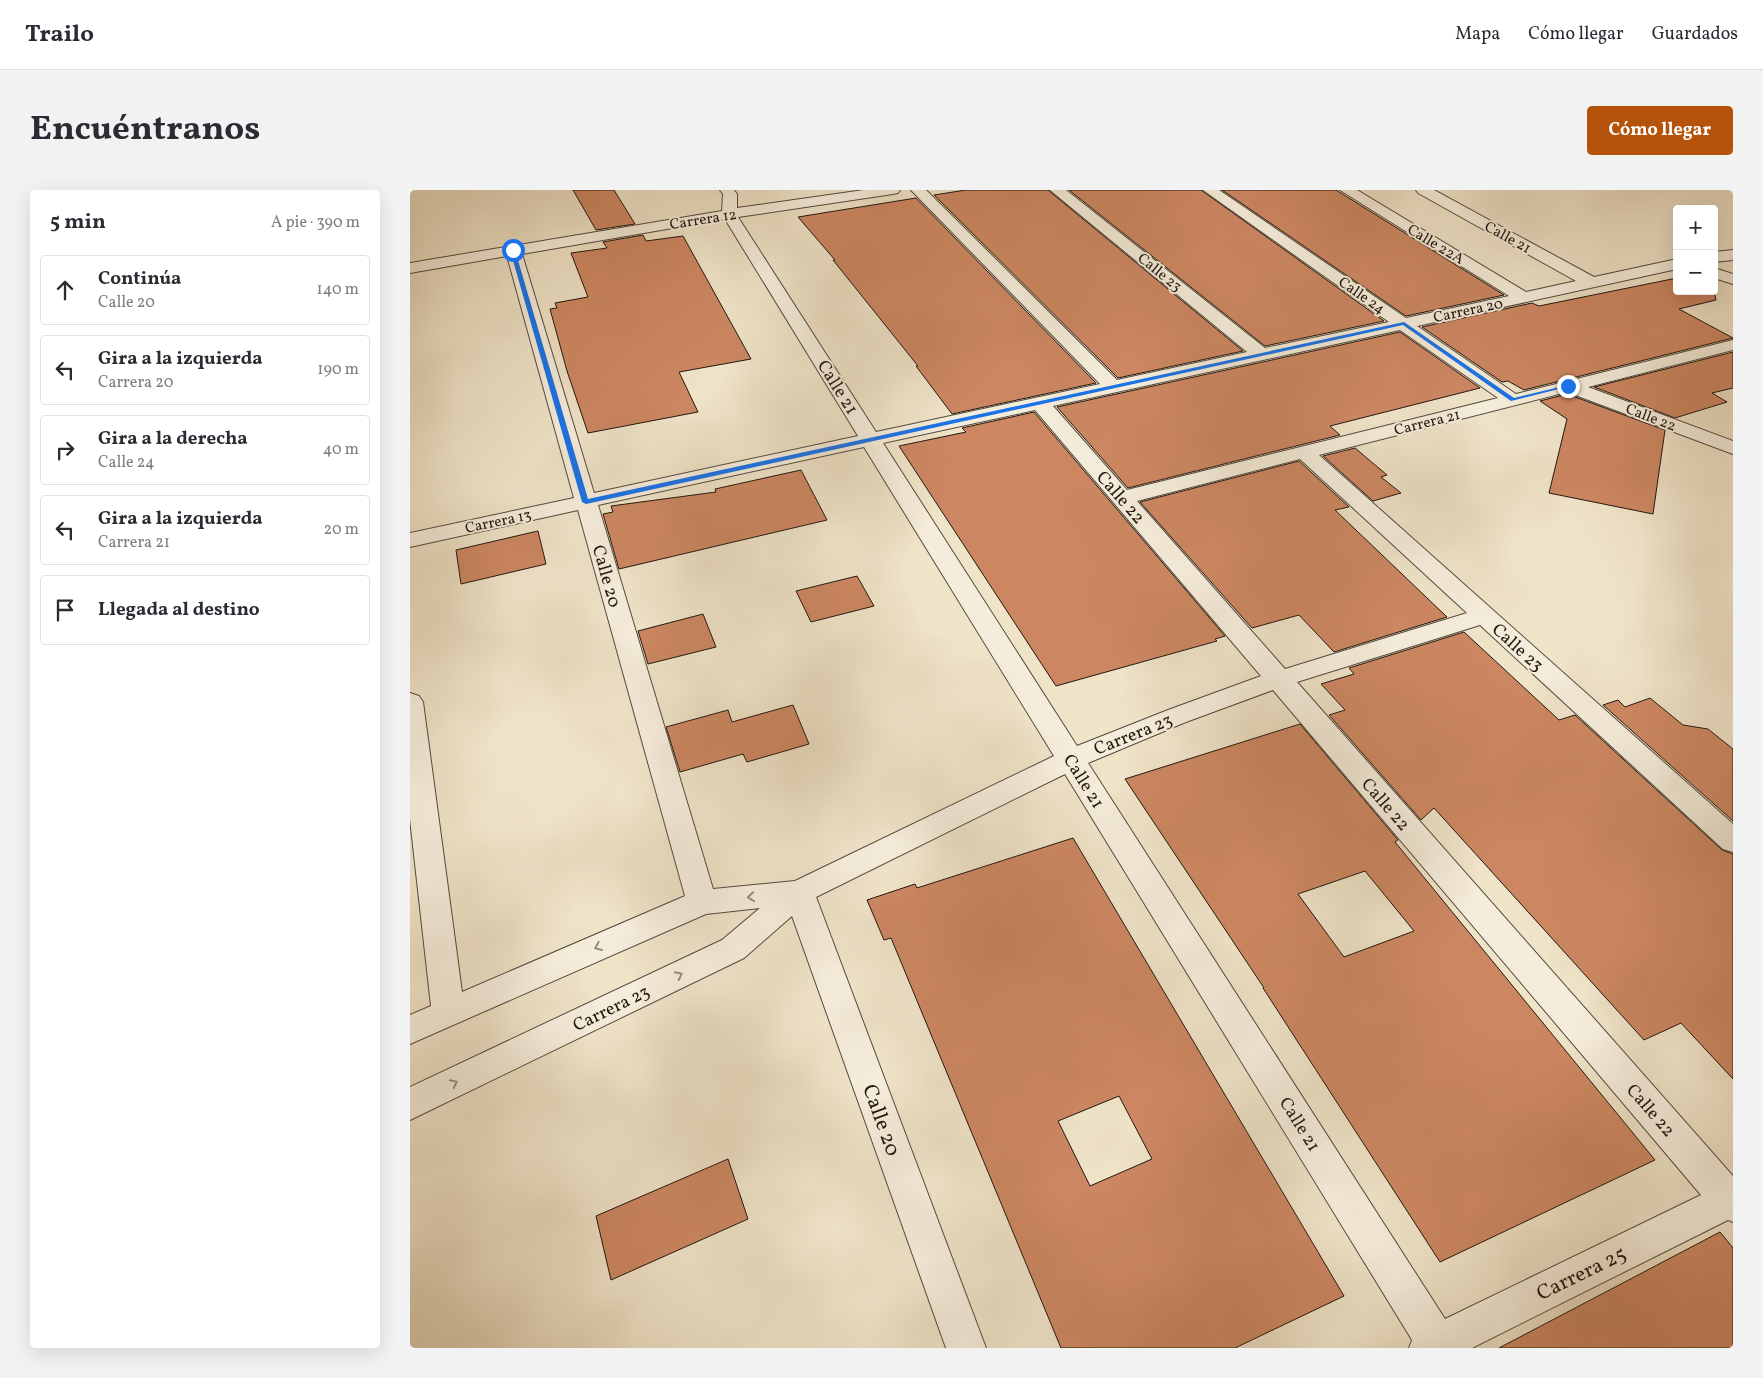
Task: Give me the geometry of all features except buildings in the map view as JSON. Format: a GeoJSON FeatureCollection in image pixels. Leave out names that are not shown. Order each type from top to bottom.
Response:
{"type":"FeatureCollection","features":[{"type":"Feature","properties":{"kind":"street","name":"Carrera 12"},"geometry":{"type":"LineString","coordinates":[[410,268],[513,250],[728,202],[893,190]]}},
{"type":"Feature","properties":{"kind":"street"},"geometry":{"type":"LineString","coordinates":[[918,190],[1113,387]]}},
{"type":"Feature","properties":{"kind":"street","name":"Calle 23"},"geometry":{"type":"LineString","coordinates":[[1058,190],[1262,355]]}},
{"type":"Feature","properties":{"kind":"street","name":"Calle 24"},"geometry":{"type":"LineString","coordinates":[[1210,190],[1513,400]]}},
{"type":"Feature","properties":{"kind":"street","name":"Calle 22A"},"geometry":{"type":"LineString","coordinates":[[1347,190],[1525,298]]}},
{"type":"Feature","properties":{"kind":"street","name":"Calle 21"},"geometry":{"type":"LineString","coordinates":[[1423,190],[1592,283]]}},
{"type":"Feature","properties":{"kind":"street","name":"Calle 21"},"geometry":{"type":"LineString","coordinates":[[728,202],[871,440],[1436,1347]]}},
{"type":"Feature","properties":{"kind":"street","name":"Carrera 12"},"geometry":{"type":"LineString","coordinates":[[410,257],[513,250]]}},
{"type":"Feature","properties":{"kind":"street","name":"Calle 20"},"geometry":{"type":"LineString","coordinates":[[513,250],[702,902]]}},
{"type":"Feature","properties":{"kind":"street"},"geometry":{"type":"LineString","coordinates":[[1718,256],[1733,254]]}},
{"type":"Feature","properties":{"kind":"street","name":"Carrera 20"},"geometry":{"type":"LineString","coordinates":[[586,502],[1673,265]]}},
{"type":"Feature","properties":{"kind":"street"},"geometry":{"type":"LineString","coordinates":[[1718,274],[1733,279]]}},
{"type":"Feature","properties":{"kind":"street","name":"Carrera 21"},"geometry":{"type":"LineString","coordinates":[[1122,498],[1733,345]]}},
{"type":"Feature","properties":{"kind":"street","name":"Calle 22"},"geometry":{"type":"LineString","coordinates":[[1568,386],[1733,448]]}},
{"type":"Feature","properties":{"kind":"street","name":"Calle 22"},"geometry":{"type":"LineString","coordinates":[[1040,403],[1732,1200]]}},
{"type":"Feature","properties":{"kind":"street","name":"Calle 23"},"geometry":{"type":"LineString","coordinates":[[1304,452],[1733,841]]}},
{"type":"Feature","properties":{"kind":"street","name":"Carrera 13"},"geometry":{"type":"LineString","coordinates":[[410,540],[586,502]]}},
{"type":"Feature","properties":{"kind":"street","name":"Carrera 23"},"geometry":{"type":"LineString","coordinates":[[410,1104],[732,949],[799,892],[1071,759],[1176,716],[1278,679],[1484,616]]}},
{"type":"Feature","properties":{"kind":"street"},"geometry":{"type":"LineString","coordinates":[[410,702],[448,1012]]}},
{"type":"Feature","properties":{"kind":"street","name":"Calle 20"},"geometry":{"type":"LineString","coordinates":[[799,892],[966,1348]]}},
{"type":"Feature","properties":{"kind":"street","name":"Carrera 23"},"geometry":{"type":"LineString","coordinates":[[410,1030],[702,902],[799,892]]}},
{"type":"Feature","properties":{"kind":"street","name":"Carrera 25"},"geometry":{"type":"LineString","coordinates":[[1436,1347],[1732,1200]]}},
{"type":"Feature","properties":{"kind":"route"},"geometry":{"type":"LineString","coordinates":[[513,250],[586,502],[1404,324],[1513,400],[1568,386]]}}]}
